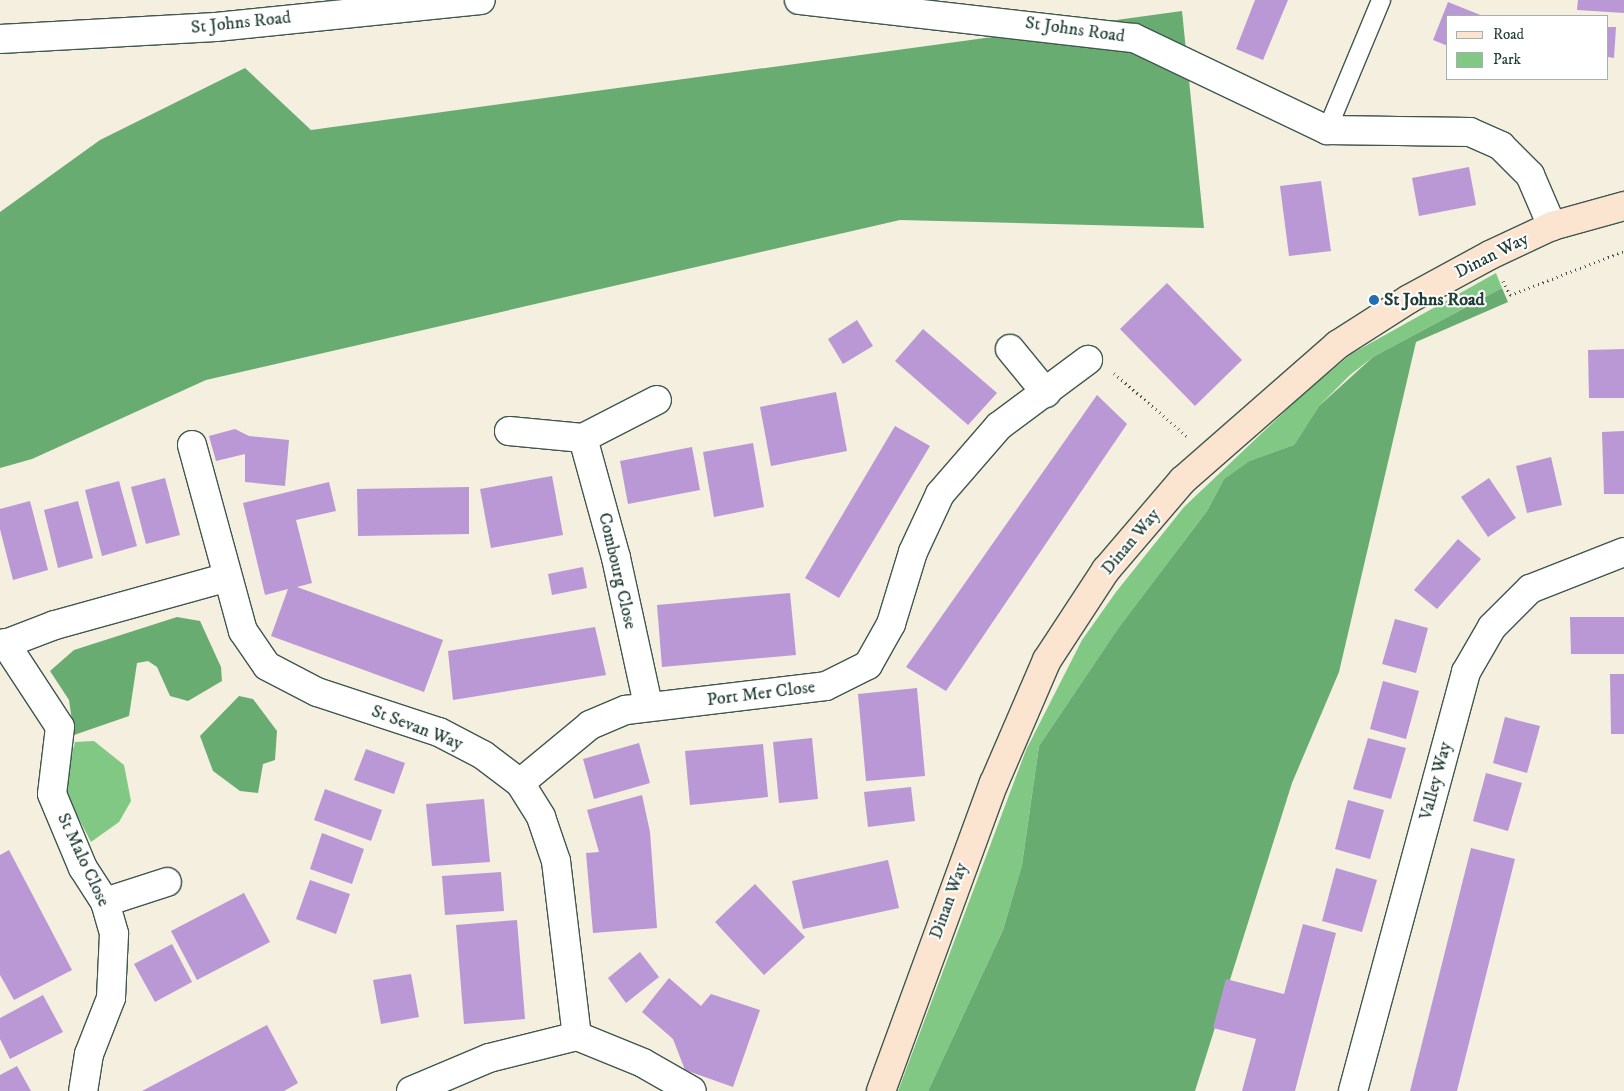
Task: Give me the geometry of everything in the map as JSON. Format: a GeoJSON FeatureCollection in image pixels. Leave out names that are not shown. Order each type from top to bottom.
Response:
{"type":"FeatureCollection","features":[{"type":"Feature","properties":{"kind":"street","name":"St Johns Road"},"geometry":{"type":"LineString","coordinates":[[0,39],[216,27],[481,0]]}},
{"type":"Feature","properties":{"kind":"street","name":"St Johns Road"},"geometry":{"type":"LineString","coordinates":[[799,0],[893,5],[1134,38],[1327,130],[1478,136],[1501,146],[1530,175],[1552,226]]}},
{"type":"Feature","properties":{"kind":"street","name":"Dinan Way"},"geometry":{"type":"LineString","coordinates":[[881,1091],[997,774],[1047,660],[1106,570],[1183,480],[1337,345],[1409,299],[1490,256],[1552,226],[1624,206]]}},
{"type":"Feature","properties":{"kind":"street"},"geometry":{"type":"LineString","coordinates":[[1010,348],[1046,393]]}},
{"type":"Feature","properties":{"kind":"street","name":"Port Mer Close"},"geometry":{"type":"LineString","coordinates":[[520,783],[590,726],[648,705],[826,686],[868,665],[891,624],[916,544],[940,494],[999,426],[1084,364]]}},
{"type":"Feature","properties":{"kind":"street"},"geometry":{"type":"LineString","coordinates":[[509,431],[583,438],[657,400]]}},
{"type":"Feature","properties":{"kind":"street","name":"Combourg Close"},"geometry":{"type":"LineString","coordinates":[[583,438],[616,558],[648,705]]}},
{"type":"Feature","properties":{"kind":"street","name":"St Sevan Way"},"geometry":{"type":"LineString","coordinates":[[192,445],[225,578],[243,631],[268,666],[317,692],[439,732],[483,755],[520,783],[541,817],[556,861],[577,1036]]}},
{"type":"Feature","properties":{"kind":"street","name":"Valley Way"},"geometry":{"type":"LineString","coordinates":[[1353,1091],[1466,672],[1492,626],[1530,589],[1624,552]]}},
{"type":"Feature","properties":{"kind":"street"},"geometry":{"type":"LineString","coordinates":[[2,644],[225,578]]}},
{"type":"Feature","properties":{"kind":"street","name":"St Malo Close"},"geometry":{"type":"LineString","coordinates":[[2,644],[60,727],[52,794],[83,868],[105,902],[114,934],[116,969],[111,998],[89,1054],[84,1091]]}},
{"type":"Feature","properties":{"kind":"street"},"geometry":{"type":"LineString","coordinates":[[105,902],[167,882]]}},
{"type":"Feature","properties":{"kind":"street"},"geometry":{"type":"LineString","coordinates":[[412,1091],[489,1058],[577,1036],[643,1063],[692,1091]]}},
{"type":"Feature","properties":{"kind":"lane"},"geometry":{"type":"LineString","coordinates":[[1327,130],[1381,0]]}},
{"type":"Feature","properties":{"kind":"path"},"geometry":{"type":"LineString","coordinates":[[1490,256],[1510,295],[1624,251]]}},
{"type":"Feature","properties":{"kind":"path"},"geometry":{"type":"LineString","coordinates":[[1084,364],[1111,370],[1189,438]]}},
{"type":"Feature","properties":{"kind":"green space"},"geometry":{"type":"Polygon","coordinates":[[[1182,11],[1204,228],[900,220],[206,380],[32,459],[0,468],[0,212],[100,140],[245,68],[311,130],[1182,11]]]}},
{"type":"Feature","properties":{"kind":"green space"},"geometry":{"type":"Polygon","coordinates":[[[1496,273],[1502,288],[1373,357],[1350,375],[1319,406],[1294,445],[1249,461],[1224,479],[1207,511],[1119,627],[1039,746],[1022,865],[1003,930],[928,1091],[898,1091],[1026,750],[1082,640],[1116,592],[1184,507],[1300,397],[1351,354],[1496,273]]]}},
{"type":"Feature","properties":{"kind":"green space"},"geometry":{"type":"Polygon","coordinates":[[[1502,288],[1508,302],[1416,342],[1339,672],[1292,783],[1195,1091],[928,1091],[1003,930],[1022,865],[1039,746],[1119,627],[1207,511],[1224,479],[1249,461],[1294,445],[1319,406],[1373,357],[1502,288]]]}},
{"type":"Feature","properties":{"kind":"green space"},"geometry":{"type":"Polygon","coordinates":[[[177,617],[200,621],[221,667],[222,681],[188,701],[170,696],[157,667],[148,661],[137,663],[129,716],[74,735],[69,700],[50,671],[74,650],[177,617]]]}},
{"type":"Feature","properties":{"kind":"green space"},"geometry":{"type":"Polygon","coordinates":[[[239,696],[253,699],[277,731],[275,760],[263,764],[258,793],[240,791],[213,771],[200,736],[239,696]]]}},
{"type":"Feature","properties":{"kind":"green space"},"geometry":{"type":"Polygon","coordinates":[[[94,741],[124,765],[131,801],[119,822],[91,842],[66,794],[66,777],[75,742],[94,741]]]}},
{"type":"Feature","properties":{"kind":"building"},"geometry":{"type":"Polygon","coordinates":[[[1255,0],[1288,0],[1263,60],[1236,49],[1255,0]]]}},
{"type":"Feature","properties":{"kind":"building"},"geometry":{"type":"Polygon","coordinates":[[[1578,0],[1624,0],[1624,13],[1577,10],[1578,0]]]}},
{"type":"Feature","properties":{"kind":"building"},"geometry":{"type":"Polygon","coordinates":[[[1448,2],[1480,15],[1446,15],[1446,45],[1433,40],[1448,2]]]}},
{"type":"Feature","properties":{"kind":"building"},"geometry":{"type":"Polygon","coordinates":[[[1609,27],[1616,27],[1614,58],[1609,57],[1609,27]]]}},
{"type":"Feature","properties":{"kind":"building"},"geometry":{"type":"Polygon","coordinates":[[[1469,167],[1476,205],[1419,216],[1412,178],[1469,167]]]}},
{"type":"Feature","properties":{"kind":"building"},"geometry":{"type":"Polygon","coordinates":[[[1321,181],[1331,251],[1289,256],[1280,186],[1321,181]]]}},
{"type":"Feature","properties":{"kind":"building"},"geometry":{"type":"Polygon","coordinates":[[[1167,283],[1242,360],[1195,406],[1120,329],[1167,283]]]}},
{"type":"Feature","properties":{"kind":"building"},"geometry":{"type":"Polygon","coordinates":[[[857,320],[873,346],[843,364],[828,339],[857,320]]]}},
{"type":"Feature","properties":{"kind":"building"},"geometry":{"type":"Polygon","coordinates":[[[923,329],[997,393],[968,425],[895,361],[923,329]]]}},
{"type":"Feature","properties":{"kind":"building"},"geometry":{"type":"Polygon","coordinates":[[[1624,349],[1624,398],[1589,398],[1588,350],[1624,349]]]}},
{"type":"Feature","properties":{"kind":"building"},"geometry":{"type":"Polygon","coordinates":[[[836,392],[847,451],[771,466],[760,407],[836,392]]]}},
{"type":"Feature","properties":{"kind":"building"},"geometry":{"type":"Polygon","coordinates":[[[1097,395],[1127,424],[946,691],[906,667],[1097,395]]]}},
{"type":"Feature","properties":{"kind":"building"},"geometry":{"type":"Polygon","coordinates":[[[895,426],[930,446],[839,598],[805,578],[895,426]]]}},
{"type":"Feature","properties":{"kind":"building"},"geometry":{"type":"Polygon","coordinates":[[[235,429],[249,436],[289,440],[285,486],[245,482],[245,454],[216,461],[209,436],[235,429]]]}},
{"type":"Feature","properties":{"kind":"building"},"geometry":{"type":"Polygon","coordinates":[[[1624,431],[1624,494],[1604,494],[1602,432],[1624,431]]]}},
{"type":"Feature","properties":{"kind":"building"},"geometry":{"type":"Polygon","coordinates":[[[753,443],[764,507],[714,517],[703,452],[753,443]]]}},
{"type":"Feature","properties":{"kind":"building"},"geometry":{"type":"Polygon","coordinates":[[[692,447],[700,490],[628,504],[620,461],[692,447]]]}},
{"type":"Feature","properties":{"kind":"building"},"geometry":{"type":"Polygon","coordinates":[[[1551,457],[1562,505],[1527,513],[1516,466],[1551,457]]]}},
{"type":"Feature","properties":{"kind":"building"},"geometry":{"type":"Polygon","coordinates":[[[552,476],[563,535],[491,548],[480,489],[552,476]]]}},
{"type":"Feature","properties":{"kind":"building"},"geometry":{"type":"Polygon","coordinates":[[[165,478],[180,535],[146,544],[131,487],[165,478]]]}},
{"type":"Feature","properties":{"kind":"building"},"geometry":{"type":"Polygon","coordinates":[[[1489,478],[1516,518],[1488,537],[1461,497],[1489,478]]]}},
{"type":"Feature","properties":{"kind":"building"},"geometry":{"type":"Polygon","coordinates":[[[119,481],[137,546],[102,556],[85,490],[119,481]]]}},
{"type":"Feature","properties":{"kind":"building"},"geometry":{"type":"Polygon","coordinates":[[[329,482],[336,511],[296,520],[312,583],[297,587],[443,640],[424,692],[271,636],[288,589],[265,595],[243,503],[329,482]]]}},
{"type":"Feature","properties":{"kind":"building"},"geometry":{"type":"Polygon","coordinates":[[[469,487],[469,534],[358,536],[357,489],[469,487]]]}},
{"type":"Feature","properties":{"kind":"building"},"geometry":{"type":"Polygon","coordinates":[[[30,501],[48,570],[13,580],[0,529],[0,509],[30,501]]]}},
{"type":"Feature","properties":{"kind":"building"},"geometry":{"type":"Polygon","coordinates":[[[78,501],[93,558],[58,568],[44,510],[78,501]]]}},
{"type":"Feature","properties":{"kind":"building"},"geometry":{"type":"Polygon","coordinates":[[[1458,539],[1481,559],[1437,609],[1414,590],[1458,539]]]}},
{"type":"Feature","properties":{"kind":"building"},"geometry":{"type":"Polygon","coordinates":[[[583,567],[587,588],[552,595],[548,574],[583,567]]]}},
{"type":"Feature","properties":{"kind":"building"},"geometry":{"type":"Polygon","coordinates":[[[790,593],[796,655],[662,667],[657,605],[790,593]]]}},
{"type":"Feature","properties":{"kind":"building"},"geometry":{"type":"Polygon","coordinates":[[[1570,617],[1624,617],[1624,654],[1571,654],[1570,617]]]}},
{"type":"Feature","properties":{"kind":"building"},"geometry":{"type":"Polygon","coordinates":[[[1395,619],[1428,628],[1416,673],[1382,664],[1395,619]]]}},
{"type":"Feature","properties":{"kind":"building"},"geometry":{"type":"Polygon","coordinates":[[[595,627],[606,675],[453,700],[448,651],[595,627]]]}},
{"type":"Feature","properties":{"kind":"building"},"geometry":{"type":"Polygon","coordinates":[[[1610,674],[1624,674],[1624,734],[1611,734],[1610,674]]]}},
{"type":"Feature","properties":{"kind":"building"},"geometry":{"type":"Polygon","coordinates":[[[1383,681],[1419,691],[1406,739],[1370,729],[1383,681]]]}},
{"type":"Feature","properties":{"kind":"building"},"geometry":{"type":"Polygon","coordinates":[[[917,688],[925,776],[866,781],[858,694],[917,688]]]}},
{"type":"Feature","properties":{"kind":"building"},"geometry":{"type":"Polygon","coordinates":[[[1505,717],[1540,726],[1527,773],[1493,763],[1505,717]]]}},
{"type":"Feature","properties":{"kind":"building"},"geometry":{"type":"Polygon","coordinates":[[[812,738],[818,799],[779,803],[773,742],[812,738]]]}},
{"type":"Feature","properties":{"kind":"building"},"geometry":{"type":"Polygon","coordinates":[[[1368,738],[1406,748],[1391,799],[1353,789],[1368,738]]]}},
{"type":"Feature","properties":{"kind":"building"},"geometry":{"type":"Polygon","coordinates":[[[639,743],[650,783],[594,799],[583,759],[639,743]]]}},
{"type":"Feature","properties":{"kind":"building"},"geometry":{"type":"Polygon","coordinates":[[[763,744],[768,797],[690,805],[685,751],[763,744]]]}},
{"type":"Feature","properties":{"kind":"building"},"geometry":{"type":"Polygon","coordinates":[[[366,749],[405,763],[394,794],[354,780],[366,749]]]}},
{"type":"Feature","properties":{"kind":"building"},"geometry":{"type":"Polygon","coordinates":[[[1486,773],[1522,783],[1508,831],[1473,821],[1486,773]]]}},
{"type":"Feature","properties":{"kind":"building"},"geometry":{"type":"Polygon","coordinates":[[[911,787],[915,821],[868,827],[864,792],[911,787]]]}},
{"type":"Feature","properties":{"kind":"building"},"geometry":{"type":"Polygon","coordinates":[[[325,789],[382,810],[371,841],[314,820],[325,789]]]}},
{"type":"Feature","properties":{"kind":"building"},"geometry":{"type":"Polygon","coordinates":[[[642,795],[650,832],[657,928],[593,933],[586,853],[599,852],[587,810],[642,795]]]}},
{"type":"Feature","properties":{"kind":"building"},"geometry":{"type":"Polygon","coordinates":[[[484,799],[490,862],[432,866],[426,804],[484,799]]]}},
{"type":"Feature","properties":{"kind":"building"},"geometry":{"type":"Polygon","coordinates":[[[1348,800],[1384,810],[1370,859],[1335,849],[1348,800]]]}},
{"type":"Feature","properties":{"kind":"building"},"geometry":{"type":"Polygon","coordinates":[[[322,833],[364,849],[352,884],[310,869],[322,833]]]}},
{"type":"Feature","properties":{"kind":"building"},"geometry":{"type":"Polygon","coordinates":[[[1471,848],[1515,859],[1457,1091],[1410,1091],[1471,848]]]}},
{"type":"Feature","properties":{"kind":"building"},"geometry":{"type":"Polygon","coordinates":[[[9,850],[72,970],[14,1000],[0,975],[0,855],[9,850]]]}},
{"type":"Feature","properties":{"kind":"building"},"geometry":{"type":"Polygon","coordinates":[[[888,860],[899,908],[803,929],[792,881],[888,860]]]}},
{"type":"Feature","properties":{"kind":"building"},"geometry":{"type":"Polygon","coordinates":[[[1336,868],[1377,880],[1362,932],[1322,921],[1336,868]]]}},
{"type":"Feature","properties":{"kind":"building"},"geometry":{"type":"Polygon","coordinates":[[[501,872],[504,911],[445,915],[442,876],[501,872]]]}},
{"type":"Feature","properties":{"kind":"building"},"geometry":{"type":"Polygon","coordinates":[[[310,880],[350,894],[336,934],[296,919],[310,880]]]}},
{"type":"Feature","properties":{"kind":"building"},"geometry":{"type":"Polygon","coordinates":[[[755,884],[805,937],[764,975],[715,922],[755,884]]]}},
{"type":"Feature","properties":{"kind":"building"},"geometry":{"type":"Polygon","coordinates":[[[244,893],[270,942],[197,980],[171,931],[244,893]]]}},
{"type":"Feature","properties":{"kind":"building"},"geometry":{"type":"Polygon","coordinates":[[[517,920],[525,1019],[464,1024],[456,925],[517,920]]]}},
{"type":"Feature","properties":{"kind":"building"},"geometry":{"type":"Polygon","coordinates":[[[1303,924],[1336,933],[1295,1091],[1242,1091],[1256,1039],[1213,1028],[1226,979],[1284,994],[1303,924]]]}},
{"type":"Feature","properties":{"kind":"building"},"geometry":{"type":"Polygon","coordinates":[[[172,944],[192,982],[155,1002],[134,964],[172,944]]]}},
{"type":"Feature","properties":{"kind":"building"},"geometry":{"type":"Polygon","coordinates":[[[640,952],[659,977],[626,1003],[608,978],[640,952]]]}},
{"type":"Feature","properties":{"kind":"building"},"geometry":{"type":"Polygon","coordinates":[[[411,974],[419,1017],[381,1024],[373,980],[411,974]]]}},
{"type":"Feature","properties":{"kind":"building"},"geometry":{"type":"Polygon","coordinates":[[[669,978],[701,1006],[711,994],[760,1010],[733,1087],[685,1070],[673,1039],[642,1012],[669,978]]]}},
{"type":"Feature","properties":{"kind":"building"},"geometry":{"type":"Polygon","coordinates":[[[43,995],[63,1032],[10,1059],[0,1039],[0,1018],[43,995]]]}},
{"type":"Feature","properties":{"kind":"building"},"geometry":{"type":"Polygon","coordinates":[[[267,1025],[298,1083],[284,1091],[142,1091],[267,1025]]]}},
{"type":"Feature","properties":{"kind":"building"},"geometry":{"type":"Polygon","coordinates":[[[17,1066],[31,1091],[0,1091],[0,1075],[17,1066]]]}},
{"type":"Feature","properties":{"kind":"place","name":"St Johns Road"},"geometry":{"type":"Point","coordinates":[1374,300]}}]}
